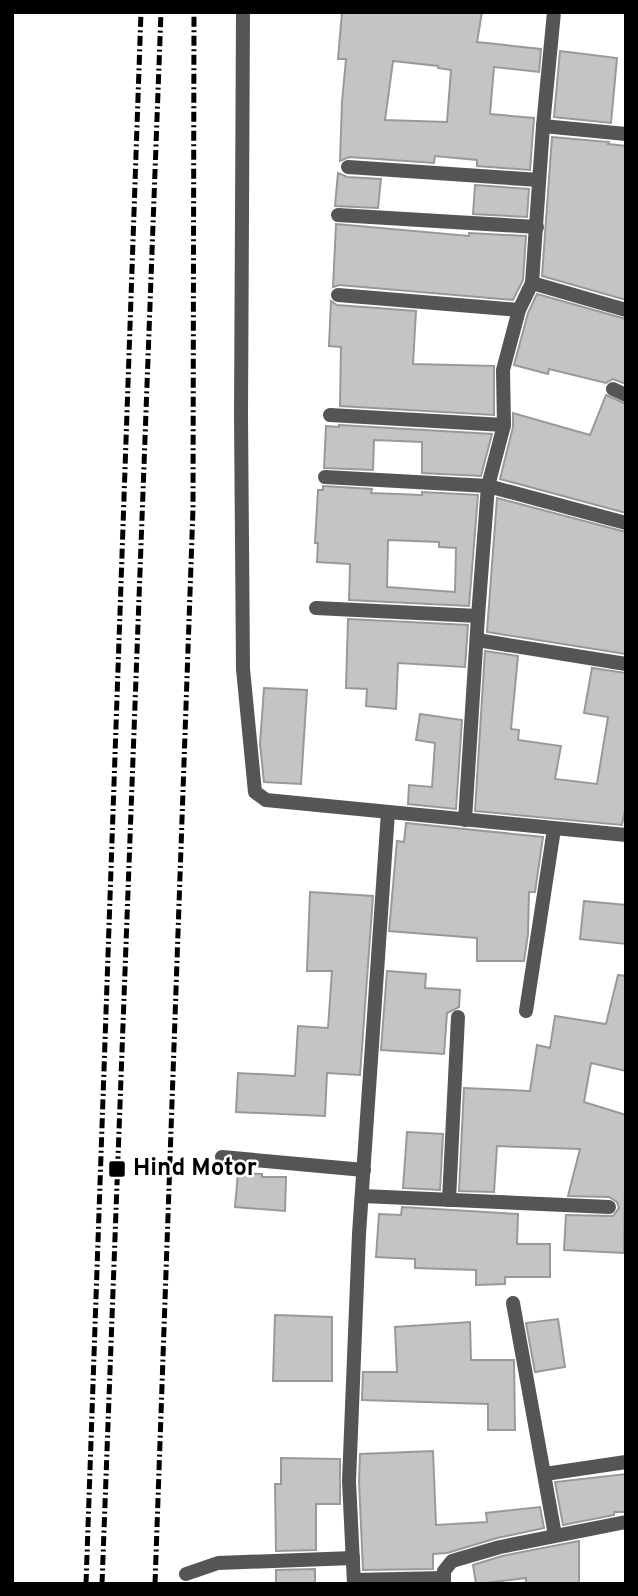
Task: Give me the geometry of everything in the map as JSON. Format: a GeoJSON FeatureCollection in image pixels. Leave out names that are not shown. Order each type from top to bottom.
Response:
{"type":"FeatureCollection","features":[{"type":"Feature","properties":{"kind":"street"},"geometry":{"type":"LineString","coordinates":[[243,12],[243,669],[255,792],[266,800],[626,835]]}},
{"type":"Feature","properties":{"kind":"street"},"geometry":{"type":"LineString","coordinates":[[465,820],[488,486],[504,425],[503,370],[519,310],[532,283],[554,12]]}},
{"type":"Feature","properties":{"kind":"street"},"geometry":{"type":"LineString","coordinates":[[543,127],[626,134]]}},
{"type":"Feature","properties":{"kind":"street"},"geometry":{"type":"LineString","coordinates":[[348,167],[539,180]]}},
{"type":"Feature","properties":{"kind":"street"},"geometry":{"type":"LineString","coordinates":[[338,215],[537,228]]}},
{"type":"Feature","properties":{"kind":"street"},"geometry":{"type":"LineString","coordinates":[[532,283],[626,310]]}},
{"type":"Feature","properties":{"kind":"street"},"geometry":{"type":"LineString","coordinates":[[338,295],[519,310]]}},
{"type":"Feature","properties":{"kind":"street"},"geometry":{"type":"LineString","coordinates":[[330,415],[504,425]]}},
{"type":"Feature","properties":{"kind":"street"},"geometry":{"type":"LineString","coordinates":[[325,478],[488,486],[626,523]]}},
{"type":"Feature","properties":{"kind":"street"},"geometry":{"type":"LineString","coordinates":[[316,608],[478,616]]}},
{"type":"Feature","properties":{"kind":"street"},"geometry":{"type":"LineString","coordinates":[[477,640],[626,664]]}},
{"type":"Feature","properties":{"kind":"street"},"geometry":{"type":"LineString","coordinates":[[388,812],[363,1170],[349,1481],[354,1582],[444,1581],[444,1571],[452,1561],[500,1547],[626,1522]]}},
{"type":"Feature","properties":{"kind":"street"},"geometry":{"type":"LineString","coordinates":[[526,1011],[554,828]]}},
{"type":"Feature","properties":{"kind":"street"},"geometry":{"type":"LineString","coordinates":[[449,1200],[458,1017]]}},
{"type":"Feature","properties":{"kind":"street"},"geometry":{"type":"LineString","coordinates":[[222,1157],[363,1170]]}},
{"type":"Feature","properties":{"kind":"street"},"geometry":{"type":"LineString","coordinates":[[362,1196],[609,1208]]}},
{"type":"Feature","properties":{"kind":"street"},"geometry":{"type":"LineString","coordinates":[[513,1303],[555,1535]]}},
{"type":"Feature","properties":{"kind":"street"},"geometry":{"type":"LineString","coordinates":[[545,1474],[626,1462]]}},
{"type":"Feature","properties":{"kind":"street"},"geometry":{"type":"LineString","coordinates":[[186,1573],[218,1563],[353,1559]]}},
{"type":"Feature","properties":{"kind":"building"},"geometry":{"type":"Polygon","coordinates":[[[342,12],[482,12],[477,42],[541,49],[539,72],[494,67],[490,114],[534,118],[530,170],[477,166],[477,160],[435,156],[434,163],[349,157],[340,161],[346,59],[338,59],[342,12]],[[393,61],[385,120],[447,122],[451,70],[393,61]]]}},
{"type":"Feature","properties":{"kind":"building"},"geometry":{"type":"Polygon","coordinates":[[[560,51],[617,58],[611,123],[554,117],[560,51]]]}},
{"type":"Feature","properties":{"kind":"building"},"geometry":{"type":"Polygon","coordinates":[[[552,137],[626,146],[626,300],[542,276],[552,137]]]}},
{"type":"Feature","properties":{"kind":"building"},"geometry":{"type":"Polygon","coordinates":[[[338,173],[347,177],[381,179],[378,208],[335,206],[338,173]]]}},
{"type":"Feature","properties":{"kind":"building"},"geometry":{"type":"Polygon","coordinates":[[[475,185],[529,189],[527,217],[473,214],[475,185]]]}},
{"type":"Feature","properties":{"kind":"building"},"geometry":{"type":"Polygon","coordinates":[[[336,224],[469,236],[469,233],[526,236],[523,280],[513,300],[339,285],[333,287],[336,224]]]}},
{"type":"Feature","properties":{"kind":"building"},"geometry":{"type":"Polygon","coordinates":[[[537,294],[626,319],[626,384],[613,379],[606,383],[549,369],[548,374],[514,365],[528,313],[537,294]]]}},
{"type":"Feature","properties":{"kind":"building"},"geometry":{"type":"Polygon","coordinates":[[[331,301],[337,305],[416,311],[413,364],[494,366],[494,415],[340,406],[341,347],[329,346],[331,301]]]}},
{"type":"Feature","properties":{"kind":"building"},"geometry":{"type":"Polygon","coordinates":[[[606,395],[626,404],[626,513],[500,479],[513,427],[513,413],[590,435],[606,395]]]}},
{"type":"Feature","properties":{"kind":"building"},"geometry":{"type":"Polygon","coordinates":[[[326,426],[492,434],[481,476],[422,473],[422,442],[374,440],[373,470],[324,468],[326,426]]]}},
{"type":"Feature","properties":{"kind":"building"},"geometry":{"type":"Polygon","coordinates":[[[323,486],[372,489],[371,493],[478,495],[469,606],[349,600],[350,564],[317,562],[318,543],[315,543],[318,490],[323,490],[323,486]],[[388,540],[387,587],[455,592],[456,548],[439,547],[439,542],[388,540]]]}},
{"type":"Feature","properties":{"kind":"building"},"geometry":{"type":"Polygon","coordinates":[[[497,498],[626,532],[626,654],[487,632],[497,498]]]}},
{"type":"Feature","properties":{"kind":"building"},"geometry":{"type":"Polygon","coordinates":[[[348,619],[468,625],[465,667],[398,663],[396,709],[366,706],[367,689],[346,688],[348,619]]]}},
{"type":"Feature","properties":{"kind":"building"},"geometry":{"type":"Polygon","coordinates":[[[485,651],[518,656],[511,729],[519,730],[518,740],[561,746],[555,779],[597,784],[608,717],[584,713],[592,668],[626,673],[626,805],[622,825],[475,811],[485,651]]]}},
{"type":"Feature","properties":{"kind":"building"},"geometry":{"type":"Polygon","coordinates":[[[264,688],[307,690],[301,784],[264,782],[260,744],[264,688]]]}},
{"type":"Feature","properties":{"kind":"building"},"geometry":{"type":"Polygon","coordinates":[[[420,714],[462,720],[456,809],[408,804],[409,785],[432,787],[435,743],[416,740],[420,714]]]}},
{"type":"Feature","properties":{"kind":"building"},"geometry":{"type":"Polygon","coordinates":[[[406,823],[543,837],[535,892],[529,892],[524,961],[477,961],[477,938],[389,931],[397,841],[404,842],[406,823]]]}},
{"type":"Feature","properties":{"kind":"building"},"geometry":{"type":"Polygon","coordinates":[[[310,892],[373,896],[360,1075],[327,1073],[325,1116],[236,1112],[238,1073],[295,1076],[298,1026],[328,1028],[332,971],[307,971],[310,892]]]}},
{"type":"Feature","properties":{"kind":"building"},"geometry":{"type":"Polygon","coordinates":[[[584,901],[626,905],[626,944],[580,939],[584,901]]]}},
{"type":"Feature","properties":{"kind":"building"},"geometry":{"type":"Polygon","coordinates":[[[387,971],[426,974],[425,988],[460,990],[459,1007],[447,1013],[444,1054],[381,1050],[387,971]]]}},
{"type":"Feature","properties":{"kind":"building"},"geometry":{"type":"Polygon","coordinates":[[[618,975],[626,976],[626,1071],[591,1063],[584,1102],[626,1115],[624,1253],[564,1250],[566,1215],[613,1216],[619,1208],[617,1202],[609,1197],[568,1196],[580,1149],[497,1146],[494,1192],[459,1191],[464,1088],[530,1091],[537,1045],[550,1048],[555,1016],[606,1024],[618,975]]]}},
{"type":"Feature","properties":{"kind":"building"},"geometry":{"type":"Polygon","coordinates":[[[407,1132],[443,1134],[440,1190],[403,1188],[407,1132]]]}},
{"type":"Feature","properties":{"kind":"building"},"geometry":{"type":"Polygon","coordinates":[[[238,1173],[286,1177],[285,1211],[235,1207],[238,1173]]]}},
{"type":"Feature","properties":{"kind":"building"},"geometry":{"type":"Polygon","coordinates":[[[402,1207],[518,1214],[517,1244],[550,1244],[550,1277],[505,1277],[505,1284],[476,1285],[476,1270],[415,1268],[415,1259],[376,1257],[379,1214],[401,1215],[402,1207]]]}},
{"type":"Feature","properties":{"kind":"building"},"geometry":{"type":"Polygon","coordinates":[[[275,1315],[332,1317],[332,1381],[273,1381],[275,1315]]]}},
{"type":"Feature","properties":{"kind":"building"},"geometry":{"type":"Polygon","coordinates":[[[558,1319],[565,1367],[535,1372],[526,1323],[558,1319]]]}},
{"type":"Feature","properties":{"kind":"building"},"geometry":{"type":"Polygon","coordinates":[[[470,1322],[471,1360],[514,1360],[515,1430],[488,1430],[488,1404],[362,1400],[363,1372],[397,1372],[395,1327],[470,1322]]]}},
{"type":"Feature","properties":{"kind":"building"},"geometry":{"type":"Polygon","coordinates":[[[433,1451],[436,1525],[487,1522],[486,1513],[540,1507],[544,1528],[447,1553],[433,1554],[433,1569],[363,1570],[360,1454],[433,1451]]]}},
{"type":"Feature","properties":{"kind":"building"},"geometry":{"type":"Polygon","coordinates":[[[281,1458],[340,1459],[340,1504],[316,1504],[316,1550],[276,1551],[275,1484],[281,1484],[281,1458]]]}},
{"type":"Feature","properties":{"kind":"building"},"geometry":{"type":"Polygon","coordinates":[[[626,1474],[626,1512],[614,1512],[614,1515],[563,1525],[555,1482],[626,1474]]]}},
{"type":"Feature","properties":{"kind":"building"},"geometry":{"type":"Polygon","coordinates":[[[579,1541],[579,1584],[526,1583],[526,1578],[476,1584],[473,1565],[502,1556],[579,1541]]]}},
{"type":"Feature","properties":{"kind":"building"},"geometry":{"type":"Polygon","coordinates":[[[315,1569],[315,1584],[276,1584],[276,1570],[315,1569]]]}},
{"type":"Feature","properties":{"kind":"railway"},"geometry":{"type":"LineString","coordinates":[[86,1584],[141,12]]}},
{"type":"Feature","properties":{"kind":"railway"},"geometry":{"type":"LineString","coordinates":[[102,1584],[161,12]]}},
{"type":"Feature","properties":{"kind":"railway"},"geometry":{"type":"LineString","coordinates":[[155,1584],[193,508],[194,12]]}},
{"type":"Feature","properties":{"kind":"place","name":"Hind Motor"},"geometry":{"type":"Point","coordinates":[117,1169]}}]}
